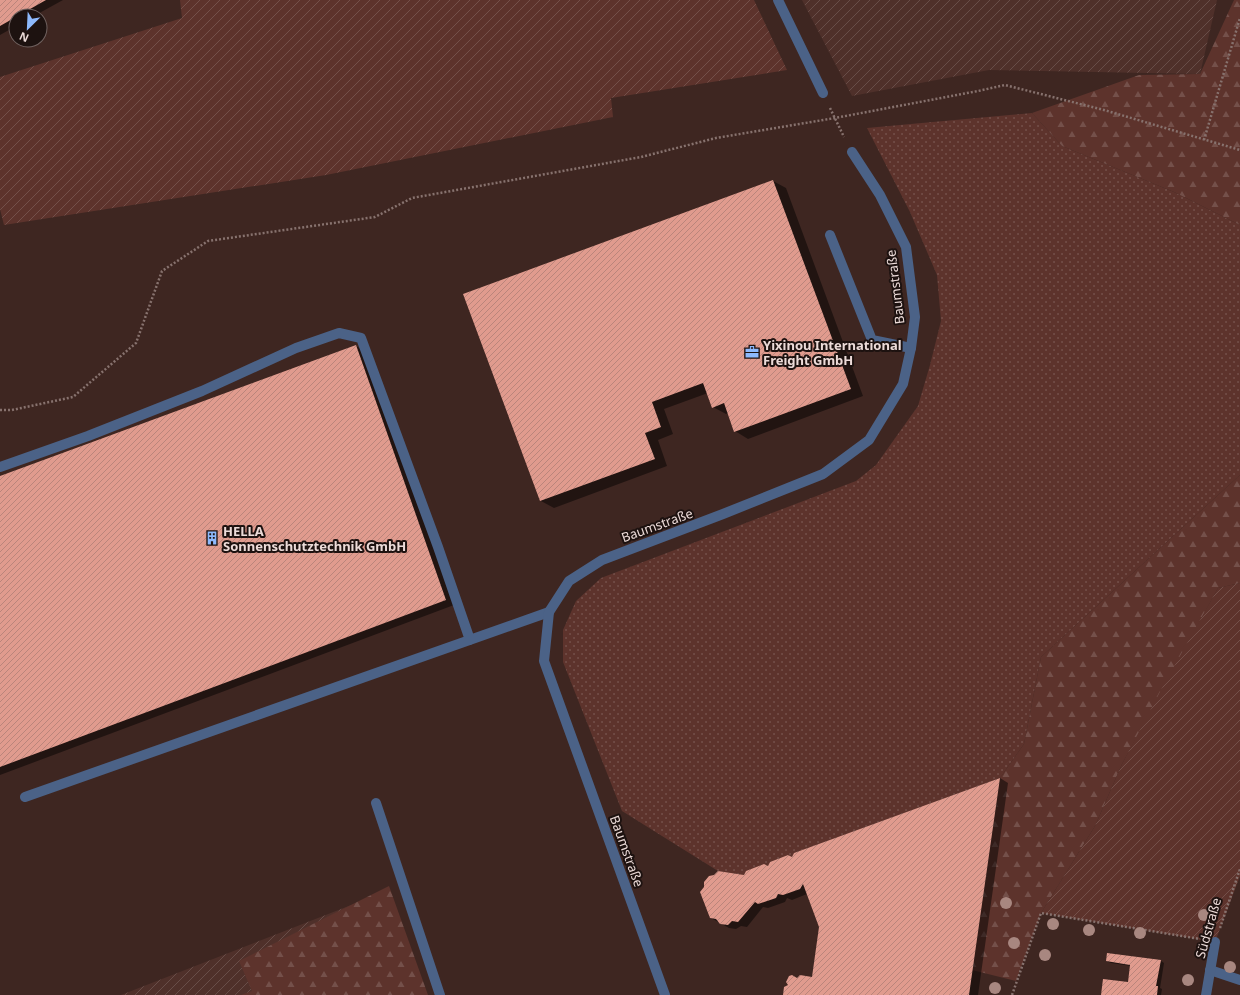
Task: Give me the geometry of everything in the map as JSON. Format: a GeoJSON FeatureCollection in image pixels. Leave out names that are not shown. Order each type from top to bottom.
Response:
{"type":"FeatureCollection","features":[{"type":"Feature","properties":{"kind":"street"},"geometry":{"type":"LineString","coordinates":[[778,0],[823,93]]}},
{"type":"Feature","properties":{"kind":"street","name":"Baumstraße"},"geometry":{"type":"LineString","coordinates":[[665,995],[544,661],[549,612],[569,581],[602,560],[823,474],[869,440],[903,384],[912,348],[915,317],[906,247],[880,195],[852,152]]}},
{"type":"Feature","properties":{"kind":"street"},"geometry":{"type":"LineString","coordinates":[[830,235],[872,340],[912,348]]}},
{"type":"Feature","properties":{"kind":"street"},"geometry":{"type":"LineString","coordinates":[[0,467],[88,436],[188,396],[296,348],[339,333],[361,338],[438,547],[470,640]]}},
{"type":"Feature","properties":{"kind":"street"},"geometry":{"type":"LineString","coordinates":[[25,797],[549,612]]}},
{"type":"Feature","properties":{"kind":"street"},"geometry":{"type":"LineString","coordinates":[[376,803],[440,995]]}},
{"type":"Feature","properties":{"kind":"street","name":"Südstraße"},"geometry":{"type":"LineString","coordinates":[[1206,995],[1215,942]]}},
{"type":"Feature","properties":{"kind":"street"},"geometry":{"type":"LineString","coordinates":[[1210,970],[1240,980]]}},
{"type":"Feature","properties":{"kind":"path"},"geometry":{"type":"LineString","coordinates":[[1204,140],[1240,18]]}},
{"type":"Feature","properties":{"kind":"path"},"geometry":{"type":"LineString","coordinates":[[0,410],[12,410],[73,397],[136,343],[162,271],[208,241],[375,217],[412,198],[641,157],[716,138],[835,118],[1005,85],[1104,110],[1240,150]]}},
{"type":"Feature","properties":{"kind":"path"},"geometry":{"type":"LineString","coordinates":[[835,118],[852,152]]}},
{"type":"Feature","properties":{"kind":"path","name":"Südstraße"},"geometry":{"type":"LineString","coordinates":[[1215,942],[1240,870]]}},
{"type":"Feature","properties":{"kind":"path"},"geometry":{"type":"LineString","coordinates":[[1012,995],[1041,913],[1215,942]]}},
{"type":"Feature","properties":{"kind":"shaded area"},"geometry":{"type":"Polygon","coordinates":[[[802,0],[1217,0],[1200,74],[989,70],[852,96],[802,0]]]}},
{"type":"Feature","properties":{"kind":"shaded area"},"geometry":{"type":"Polygon","coordinates":[[[382,893],[422,995],[121,995],[382,893]]]}},
{"type":"Feature","properties":{"kind":"green space"},"geometry":{"type":"Polygon","coordinates":[[[180,0],[754,0],[787,70],[611,98],[613,117],[326,175],[4,225],[0,209],[0,77],[182,18],[180,0]]]}},
{"type":"Feature","properties":{"kind":"green space"},"geometry":{"type":"Polygon","coordinates":[[[1234,0],[1240,0],[1240,225],[1174,192],[1062,146],[1032,113],[1139,75],[1200,74],[1234,0]]]}},
{"type":"Feature","properties":{"kind":"green space"},"geometry":{"type":"Polygon","coordinates":[[[1032,113],[1062,146],[1174,192],[1240,225],[1240,475],[1041,657],[1024,744],[1000,778],[794,853],[792,857],[788,855],[770,862],[768,866],[764,864],[746,871],[744,875],[718,871],[622,811],[563,662],[563,630],[576,601],[601,578],[856,481],[876,465],[918,406],[941,321],[937,275],[910,212],[867,128],[1032,113]]]}},
{"type":"Feature","properties":{"kind":"green space"},"geometry":{"type":"Polygon","coordinates":[[[1240,475],[1240,583],[1218,588],[1122,764],[1095,826],[1041,913],[1016,981],[972,970],[1000,778],[1024,744],[1041,657],[1240,475]]]}},
{"type":"Feature","properties":{"kind":"green space"},"geometry":{"type":"Polygon","coordinates":[[[1240,583],[1240,876],[1215,942],[1041,913],[1095,826],[1122,764],[1162,688],[1218,588],[1240,583]]]}},
{"type":"Feature","properties":{"kind":"green space"},"geometry":{"type":"Polygon","coordinates":[[[389,886],[428,995],[241,995],[252,991],[239,961],[389,886]]]}},
{"type":"Feature","properties":{"kind":"building"},"geometry":{"type":"Polygon","coordinates":[[[0,0],[46,0],[32,8],[8,8],[8,21],[0,26],[0,0]]]}},
{"type":"Feature","properties":{"kind":"building"},"geometry":{"type":"Polygon","coordinates":[[[773,180],[851,389],[734,432],[724,403],[712,408],[703,383],[652,402],[661,427],[645,433],[655,459],[540,501],[463,294],[773,180]]]}},
{"type":"Feature","properties":{"kind":"building","name":"HELLA Sonnenschutztechnik GmbH"},"geometry":{"type":"Polygon","coordinates":[[[356,345],[446,600],[0,767],[0,476],[356,345]]]}},
{"type":"Feature","properties":{"kind":"building"},"geometry":{"type":"Polygon","coordinates":[[[1000,778],[969,995],[783,995],[784,987],[788,985],[786,982],[789,976],[792,975],[797,978],[800,975],[812,977],[819,927],[803,884],[800,889],[783,895],[778,894],[776,898],[758,904],[755,902],[738,922],[732,921],[728,925],[720,924],[716,919],[710,918],[700,892],[704,887],[704,882],[709,876],[714,875],[718,871],[744,875],[746,871],[764,864],[768,866],[770,862],[788,855],[792,857],[794,853],[1000,778]]]}},
{"type":"Feature","properties":{"kind":"building"},"geometry":{"type":"Polygon","coordinates":[[[1107,953],[1161,960],[1156,986],[1158,986],[1157,995],[1101,995],[1103,979],[1128,982],[1130,965],[1106,961],[1107,953]]]}},
{"type":"Feature","properties":{"kind":"place","name":"Yixinou International Freight GmbH"},"geometry":{"type":"Point","coordinates":[752,352]}},
{"type":"Feature","properties":{"kind":"place","name":"HELLA Sonnenschutztechnik GmbH"},"geometry":{"type":"Point","coordinates":[212,538]}}]}
